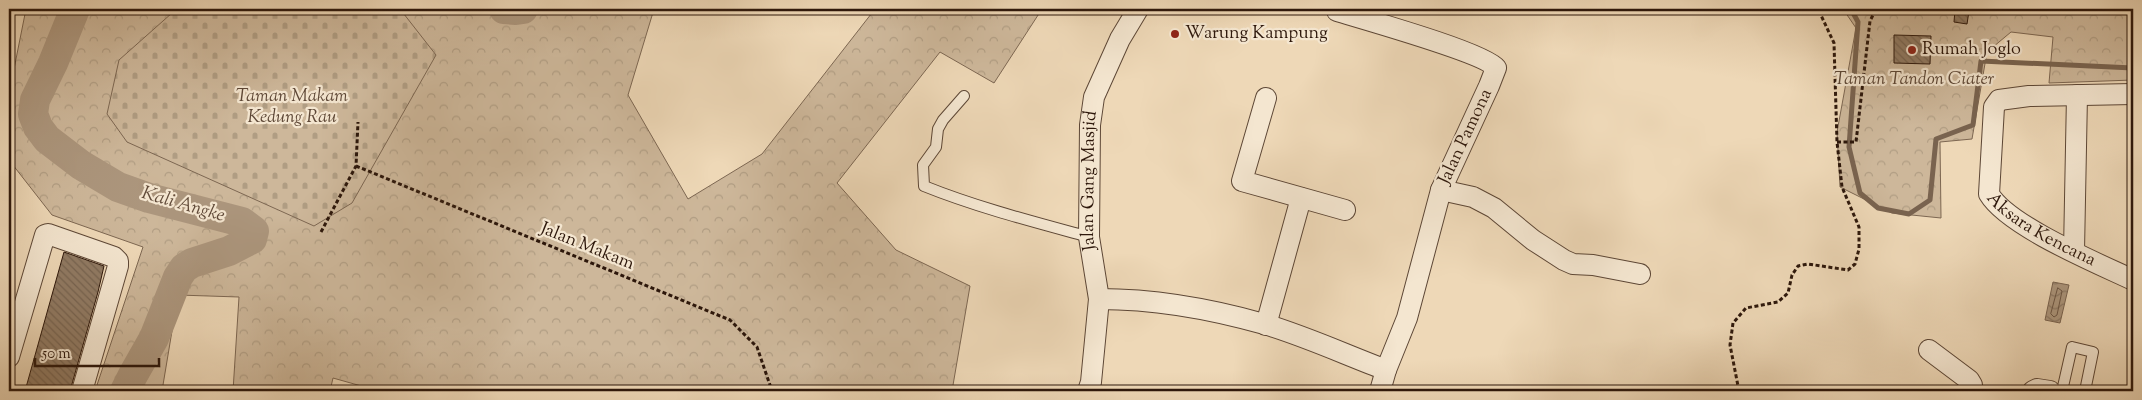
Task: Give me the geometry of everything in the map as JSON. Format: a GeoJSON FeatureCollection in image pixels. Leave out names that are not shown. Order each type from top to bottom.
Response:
{"type":"FeatureCollection","features":[{"type":"Feature","properties":{"kind":"street","name":"Jalan Gang Masjid"},"geometry":{"type":"LineString","coordinates":[[1088,391],[1091,382],[1099,299],[1089,237],[1090,124],[1092,105],[1120,39],[1138,9]]}},
{"type":"Feature","properties":{"kind":"street","name":"Jalan Pamona"},"geometry":{"type":"LineString","coordinates":[[1337,9],[1338,11],[1467,52],[1492,63],[1496,68],[1441,190],[1407,318],[1386,370],[1380,391]]}},
{"type":"Feature","properties":{"kind":"street"},"geometry":{"type":"LineString","coordinates":[[2074,251],[2077,95],[2133,94]]}},
{"type":"Feature","properties":{"kind":"street","name":"Aksara Kencana"},"geometry":{"type":"LineString","coordinates":[[2077,95],[2004,98],[1997,101],[1994,107],[1989,194],[1995,204],[2027,228],[2133,280]]}},
{"type":"Feature","properties":{"kind":"street"},"geometry":{"type":"LineString","coordinates":[[1266,98],[1242,181],[1345,210]]}},
{"type":"Feature","properties":{"kind":"street"},"geometry":{"type":"LineString","coordinates":[[1441,190],[1473,197],[1494,208],[1534,240],[1573,264],[1600,266],[1640,274]]}},
{"type":"Feature","properties":{"kind":"street"},"geometry":{"type":"LineString","coordinates":[[1266,325],[1301,198]]}},
{"type":"Feature","properties":{"kind":"street"},"geometry":{"type":"LineString","coordinates":[[9,357],[45,235],[48,234],[114,257],[118,261],[118,266],[82,391]]}},
{"type":"Feature","properties":{"kind":"street"},"geometry":{"type":"LineString","coordinates":[[1099,299],[1129,299],[1223,314],[1266,325],[1386,370]]}},
{"type":"Feature","properties":{"kind":"street"},"geometry":{"type":"LineString","coordinates":[[1929,350],[1969,380],[1972,385],[1972,391]]}},
{"type":"Feature","properties":{"kind":"lane"},"geometry":{"type":"LineString","coordinates":[[964,96],[943,120],[938,129],[936,147],[923,165],[924,186],[944,194],[1089,237]]}},
{"type":"Feature","properties":{"kind":"lane"},"geometry":{"type":"LineString","coordinates":[[2047,391],[2072,347],[2093,352],[2085,391]]}},
{"type":"Feature","properties":{"kind":"path"},"geometry":{"type":"LineString","coordinates":[[1837,142],[1856,142],[1870,21],[1876,9]]}},
{"type":"Feature","properties":{"kind":"path"},"geometry":{"type":"LineString","coordinates":[[1739,391],[1730,345],[1733,323],[1746,308],[1778,302],[1788,293],[1792,275],[1798,266],[1808,264],[1848,270],[1855,264],[1859,249],[1859,227],[1842,187],[1837,142],[1834,43],[1819,11]]}},
{"type":"Feature","properties":{"kind":"path"},"geometry":{"type":"LineString","coordinates":[[321,232],[356,166],[358,122]]}},
{"type":"Feature","properties":{"kind":"path","name":"Jalan Makam"},"geometry":{"type":"LineString","coordinates":[[356,166],[730,320],[757,347],[772,391]]}},
{"type":"Feature","properties":{"kind":"green space"},"geometry":{"type":"Polygon","coordinates":[[[26,9],[654,9],[628,95],[688,199],[762,154],[875,9],[1042,9],[994,83],[940,52],[837,183],[896,250],[970,286],[952,391],[379,391],[333,378],[330,391],[233,391],[239,297],[178,295],[162,391],[95,391],[143,247],[52,215],[9,160],[9,94],[26,9]]]}},
{"type":"Feature","properties":{"kind":"green space","name":"Taman Makam Kedung Rau"},"geometry":{"type":"Polygon","coordinates":[[[184,9],[400,9],[436,55],[352,203],[314,226],[127,142],[107,114],[119,60],[172,13],[184,9]]]}},
{"type":"Feature","properties":{"kind":"green space","name":"Taman Tandon Ciater"},"geometry":{"type":"Polygon","coordinates":[[[1843,9],[2133,9],[2133,80],[2049,83],[2053,37],[2011,32],[1987,52],[1972,139],[1940,142],[1941,218],[1892,213],[1840,187],[1837,132],[1856,28],[1843,9]]]}},
{"type":"Feature","properties":{"kind":"water"},"geometry":{"type":"Polygon","coordinates":[[[2053,282],[2069,285],[2060,323],[2045,320],[2053,282]]]}},
{"type":"Feature","properties":{"kind":"building"},"geometry":{"type":"Polygon","coordinates":[[[1955,10],[1969,11],[1967,24],[1954,22],[1955,10]]]}},
{"type":"Feature","properties":{"kind":"building","name":"Rumah Joglo"},"geometry":{"type":"Polygon","coordinates":[[[1894,35],[1931,36],[1930,64],[1894,63],[1894,35]]]}},
{"type":"Feature","properties":{"kind":"building"},"geometry":{"type":"Polygon","coordinates":[[[64,252],[104,266],[98,292],[70,391],[25,391],[64,252]]]}},
{"type":"Feature","properties":{"kind":"waterway","name":"Kali Angke"},"geometry":{"type":"LineString","coordinates":[[75,9],[53,63],[35,100],[33,114],[38,127],[47,139],[81,165],[118,187],[149,198],[242,222],[254,231],[252,239],[229,251],[192,263],[184,268],[178,277],[154,338],[125,391]]}},
{"type":"Feature","properties":{"kind":"waterway","name":"Kali Angke"},"geometry":{"type":"LineString","coordinates":[[504,9],[523,9]]}},
{"type":"Feature","properties":{"kind":"waterway"},"geometry":{"type":"LineString","coordinates":[[1851,9],[1858,22],[1849,147],[1860,193],[1878,208],[1909,214],[1930,200],[1936,139],[1973,125],[1981,61],[2133,68]]}},
{"type":"Feature","properties":{"kind":"place","name":"Warung Kampung"},"geometry":{"type":"Point","coordinates":[1175,34]}},
{"type":"Feature","properties":{"kind":"place","name":"Rumah Joglo"},"geometry":{"type":"Point","coordinates":[1912,50]}}]}
